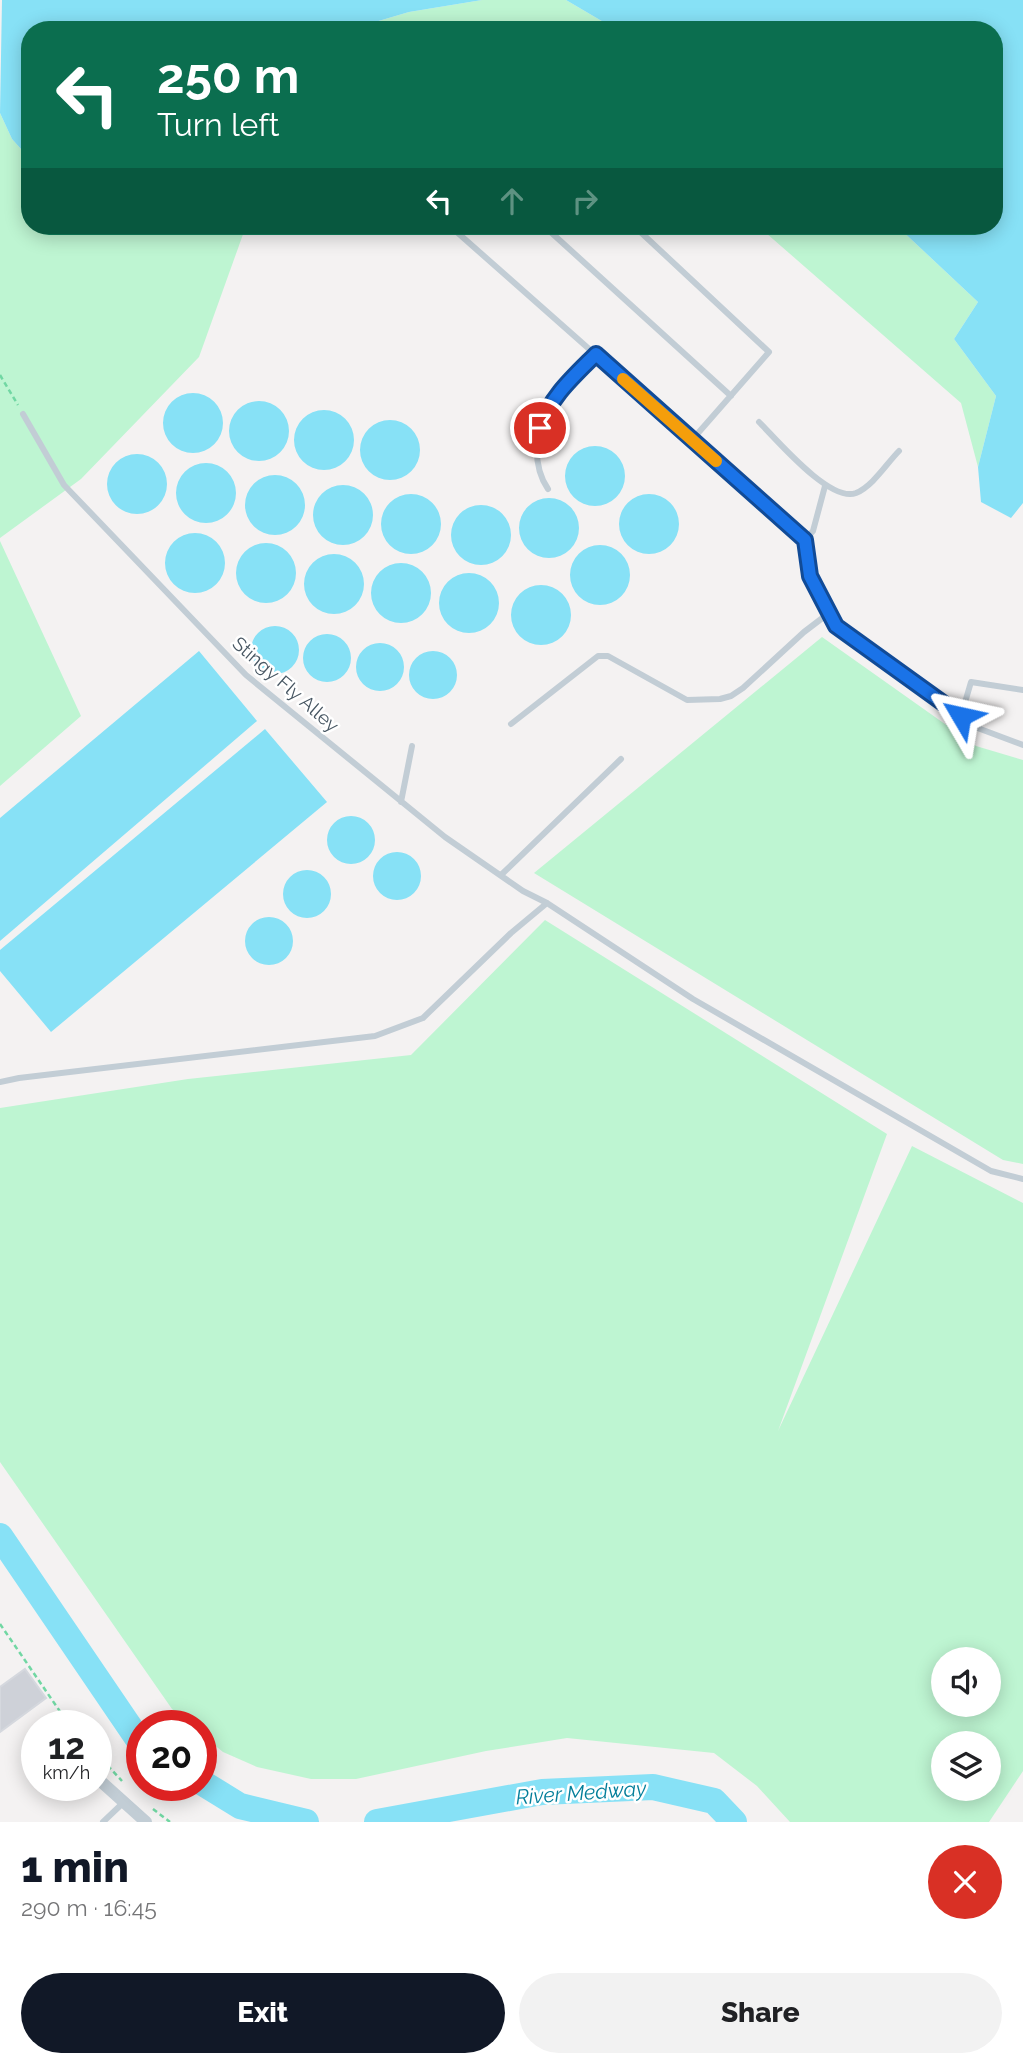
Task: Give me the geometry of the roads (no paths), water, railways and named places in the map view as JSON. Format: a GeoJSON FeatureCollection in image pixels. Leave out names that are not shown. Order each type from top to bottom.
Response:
{"type":"FeatureCollection","features":[{"type":"Feature","properties":{"kind":"street"},"geometry":{"type":"LineString","coordinates":[[112,1791],[146,1822]]}},
{"type":"Feature","properties":{"kind":"lane"},"geometry":{"type":"LineString","coordinates":[[460,235],[805,540],[810,576],[836,626],[975,727],[1023,746]]}},
{"type":"Feature","properties":{"kind":"lane"},"geometry":{"type":"LineString","coordinates":[[554,235],[731,396]]}},
{"type":"Feature","properties":{"kind":"lane"},"geometry":{"type":"LineString","coordinates":[[644,235],[769,352],[692,440]]}},
{"type":"Feature","properties":{"kind":"lane"},"geometry":{"type":"LineString","coordinates":[[548,489],[540,474],[537,453],[545,411],[552,400],[596,354]]}},
{"type":"Feature","properties":{"kind":"lane","name":"Stingy Fly Alley"},"geometry":{"type":"LineString","coordinates":[[23,414],[64,485],[246,675],[445,837],[693,999],[990,1171],[1023,1179]]}},
{"type":"Feature","properties":{"kind":"lane"},"geometry":{"type":"LineString","coordinates":[[759,422],[825,486],[841,493],[853,494],[864,489],[899,451]]}},
{"type":"Feature","properties":{"kind":"lane"},"geometry":{"type":"LineString","coordinates":[[805,540],[813,531],[825,486]]}},
{"type":"Feature","properties":{"kind":"lane"},"geometry":{"type":"LineString","coordinates":[[511,724],[598,656],[608,656],[687,700],[731,696],[829,613]]}},
{"type":"Feature","properties":{"kind":"lane"},"geometry":{"type":"LineString","coordinates":[[961,716],[971,682],[1023,690]]}},
{"type":"Feature","properties":{"kind":"lane"},"geometry":{"type":"LineString","coordinates":[[401,802],[412,746]]}},
{"type":"Feature","properties":{"kind":"lane"},"geometry":{"type":"LineString","coordinates":[[500,875],[621,759]]}},
{"type":"Feature","properties":{"kind":"lane"},"geometry":{"type":"LineString","coordinates":[[0,1082],[375,1036],[423,1018],[511,933],[547,903]]}},
{"type":"Feature","properties":{"kind":"lane"},"geometry":{"type":"LineString","coordinates":[[103,1822],[124,1802]]}},
{"type":"Feature","properties":{"kind":"water"},"geometry":{"type":"Polygon","coordinates":[[[2,0],[482,0],[409,12],[378,21],[21,21],[21,149],[12,139],[0,113],[2,0]]]}},
{"type":"Feature","properties":{"kind":"water"},"geometry":{"type":"Polygon","coordinates":[[[566,0],[1023,0],[1023,503],[1011,518],[981,502],[978,467],[996,396],[954,339],[978,302],[907,235],[1003,235],[1003,21],[602,21],[566,0]]]}},
{"type":"Feature","properties":{"kind":"water"},"geometry":{"type":"Polygon","coordinates":[[[187,393],[199,393],[218,406],[223,423],[221,435],[210,448],[199,453],[187,453],[168,440],[163,429],[163,417],[176,398],[187,393]]]}},
{"type":"Feature","properties":{"kind":"water"},"geometry":{"type":"Polygon","coordinates":[[[253,401],[265,401],[284,414],[289,431],[287,443],[276,456],[265,461],[253,461],[234,448],[229,437],[229,425],[242,406],[253,401]]]}},
{"type":"Feature","properties":{"kind":"water"},"geometry":{"type":"Polygon","coordinates":[[[318,410],[330,410],[349,423],[354,440],[352,452],[341,465],[330,470],[318,470],[299,457],[294,446],[294,434],[307,415],[318,410]]]}},
{"type":"Feature","properties":{"kind":"water"},"geometry":{"type":"Polygon","coordinates":[[[384,420],[396,420],[415,433],[420,450],[418,462],[407,475],[396,480],[384,480],[365,467],[360,456],[360,444],[373,425],[384,420]]]}},
{"type":"Feature","properties":{"kind":"water"},"geometry":{"type":"Polygon","coordinates":[[[589,446],[601,446],[620,459],[625,476],[623,488],[612,501],[601,506],[589,506],[570,493],[565,482],[565,470],[578,451],[589,446]]]}},
{"type":"Feature","properties":{"kind":"water"},"geometry":{"type":"Polygon","coordinates":[[[131,454],[143,454],[162,467],[167,484],[165,496],[154,509],[143,514],[131,514],[112,501],[107,490],[107,478],[120,459],[131,454]]]}},
{"type":"Feature","properties":{"kind":"water"},"geometry":{"type":"Polygon","coordinates":[[[200,463],[212,463],[231,476],[236,493],[234,505],[223,518],[212,523],[200,523],[181,510],[176,499],[176,487],[189,468],[200,463]]]}},
{"type":"Feature","properties":{"kind":"water"},"geometry":{"type":"Polygon","coordinates":[[[269,475],[281,475],[300,488],[305,505],[303,517],[292,530],[281,535],[269,535],[250,522],[245,511],[245,499],[258,480],[269,475]]]}},
{"type":"Feature","properties":{"kind":"water"},"geometry":{"type":"Polygon","coordinates":[[[337,485],[349,485],[368,498],[373,515],[371,527],[360,540],[349,545],[337,545],[318,532],[313,521],[313,509],[326,490],[337,485]]]}},
{"type":"Feature","properties":{"kind":"water"},"geometry":{"type":"Polygon","coordinates":[[[405,494],[417,494],[436,507],[441,524],[439,536],[428,549],[417,554],[405,554],[386,541],[381,530],[381,518],[394,499],[405,494]]]}},
{"type":"Feature","properties":{"kind":"water"},"geometry":{"type":"Polygon","coordinates":[[[643,494],[655,494],[674,507],[679,524],[677,536],[666,549],[655,554],[643,554],[624,541],[619,530],[619,518],[632,499],[643,494]]]}},
{"type":"Feature","properties":{"kind":"water"},"geometry":{"type":"Polygon","coordinates":[[[543,498],[555,498],[574,511],[579,528],[577,540],[566,553],[555,558],[543,558],[524,545],[519,534],[519,522],[532,503],[543,498]]]}},
{"type":"Feature","properties":{"kind":"water"},"geometry":{"type":"Polygon","coordinates":[[[475,505],[487,505],[506,518],[511,535],[509,547],[498,560],[487,565],[475,565],[456,552],[451,541],[451,529],[464,510],[475,505]]]}},
{"type":"Feature","properties":{"kind":"water"},"geometry":{"type":"Polygon","coordinates":[[[189,533],[201,533],[220,546],[225,563],[223,575],[212,588],[201,593],[189,593],[170,580],[165,569],[165,557],[178,538],[189,533]]]}},
{"type":"Feature","properties":{"kind":"water"},"geometry":{"type":"Polygon","coordinates":[[[260,543],[272,543],[291,556],[296,573],[294,585],[283,598],[272,603],[260,603],[241,590],[236,579],[236,567],[249,548],[260,543]]]}},
{"type":"Feature","properties":{"kind":"water"},"geometry":{"type":"Polygon","coordinates":[[[594,545],[606,545],[625,558],[630,575],[628,587],[617,600],[606,605],[594,605],[575,592],[570,581],[570,569],[583,550],[594,545]]]}},
{"type":"Feature","properties":{"kind":"water"},"geometry":{"type":"Polygon","coordinates":[[[328,554],[340,554],[359,567],[364,584],[362,596],[351,609],[340,614],[328,614],[309,601],[304,590],[304,578],[317,559],[328,554]]]}},
{"type":"Feature","properties":{"kind":"water"},"geometry":{"type":"Polygon","coordinates":[[[395,563],[407,563],[426,576],[431,593],[429,605],[418,618],[407,623],[395,623],[376,610],[371,599],[371,587],[384,568],[395,563]]]}},
{"type":"Feature","properties":{"kind":"water"},"geometry":{"type":"Polygon","coordinates":[[[463,573],[475,573],[494,586],[499,603],[497,615],[486,628],[475,633],[463,633],[444,620],[439,609],[439,597],[452,578],[463,573]]]}},
{"type":"Feature","properties":{"kind":"water"},"geometry":{"type":"Polygon","coordinates":[[[535,585],[547,585],[566,598],[571,615],[569,627],[558,640],[547,645],[535,645],[516,632],[511,621],[511,609],[524,590],[535,585]]]}},
{"type":"Feature","properties":{"kind":"water"},"geometry":{"type":"Polygon","coordinates":[[[275,626],[292,633],[299,650],[292,667],[275,674],[258,667],[251,650],[258,633],[275,626]]]}},
{"type":"Feature","properties":{"kind":"water"},"geometry":{"type":"Polygon","coordinates":[[[327,634],[344,641],[351,658],[344,675],[327,682],[310,675],[303,658],[310,641],[327,634]]]}},
{"type":"Feature","properties":{"kind":"water"},"geometry":{"type":"Polygon","coordinates":[[[380,643],[397,650],[404,667],[397,684],[380,691],[363,684],[356,667],[363,650],[380,643]]]}},
{"type":"Feature","properties":{"kind":"water"},"geometry":{"type":"Polygon","coordinates":[[[199,651],[257,721],[0,941],[0,818],[199,651]]]}},
{"type":"Feature","properties":{"kind":"water"},"geometry":{"type":"Polygon","coordinates":[[[433,651],[450,658],[457,675],[450,692],[433,699],[416,692],[409,675],[416,658],[433,651]]]}},
{"type":"Feature","properties":{"kind":"water"},"geometry":{"type":"Polygon","coordinates":[[[265,729],[327,802],[51,1032],[0,971],[0,950],[265,729]]]}},
{"type":"Feature","properties":{"kind":"water"},"geometry":{"type":"Polygon","coordinates":[[[351,816],[368,823],[375,840],[368,857],[351,864],[334,857],[327,840],[334,823],[351,816]]]}},
{"type":"Feature","properties":{"kind":"water"},"geometry":{"type":"Polygon","coordinates":[[[397,852],[414,859],[421,876],[414,893],[397,900],[380,893],[373,876],[380,859],[397,852]]]}},
{"type":"Feature","properties":{"kind":"water"},"geometry":{"type":"Polygon","coordinates":[[[307,870],[324,877],[331,894],[324,911],[307,918],[290,911],[283,894],[290,877],[307,870]]]}},
{"type":"Feature","properties":{"kind":"water"},"geometry":{"type":"Polygon","coordinates":[[[269,917],[286,924],[293,941],[286,958],[269,965],[252,958],[245,941],[252,924],[269,917]]]}},
{"type":"Feature","properties":{"kind":"waterway","name":"River Medway"},"geometry":{"type":"LineString","coordinates":[[0,1536],[126,1721]]}},
{"type":"Feature","properties":{"kind":"waterway","name":"River Medway"},"geometry":{"type":"LineString","coordinates":[[377,1822],[542,1792],[653,1787],[714,1801],[734,1822]]}},
{"type":"Feature","properties":{"kind":"waterway","name":"River Medway"},"geometry":{"type":"LineString","coordinates":[[217,1792],[240,1806],[306,1822]]}}]}
